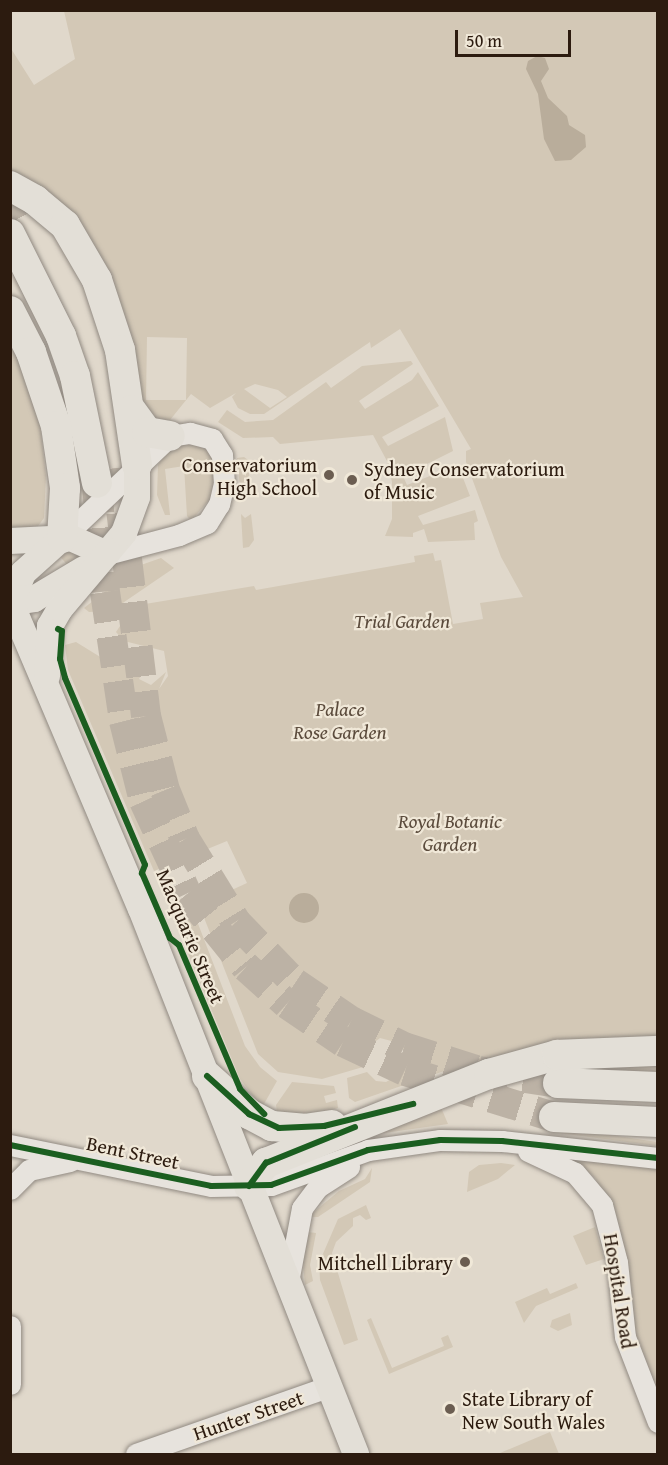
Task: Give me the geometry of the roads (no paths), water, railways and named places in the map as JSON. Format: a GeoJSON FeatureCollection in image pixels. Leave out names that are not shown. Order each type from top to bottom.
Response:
{"type":"FeatureCollection","features":[{"type":"Feature","properties":{"kind":"highway"},"geometry":{"type":"LineString","coordinates":[[10,186],[55,216],[87,259],[111,320],[131,410],[147,432],[170,436]]}},
{"type":"Feature","properties":{"kind":"highway"},"geometry":{"type":"LineString","coordinates":[[10,200],[39,219],[62,247],[93,315],[107,374],[112,467]]}},
{"type":"Feature","properties":{"kind":"highway"},"geometry":{"type":"LineString","coordinates":[[19,229],[77,329],[112,467]]}},
{"type":"Feature","properties":{"kind":"highway"},"geometry":{"type":"LineString","coordinates":[[10,273],[112,467]]}},
{"type":"Feature","properties":{"kind":"highway"},"geometry":{"type":"LineString","coordinates":[[10,312],[31,352],[56,426],[65,488],[63,538]]}},
{"type":"Feature","properties":{"kind":"highway"},"geometry":{"type":"LineString","coordinates":[[112,467],[131,410]]}},
{"type":"Feature","properties":{"kind":"highway"},"geometry":{"type":"LineString","coordinates":[[249,1186],[266,1163],[489,1074],[545,1058],[581,1052],[657,1051]]}},
{"type":"Feature","properties":{"kind":"highway"},"geometry":{"type":"LineString","coordinates":[[207,1076],[249,1114],[279,1128],[324,1126],[413,1104]]}},
{"type":"Feature","properties":{"kind":"highway"},"geometry":{"type":"LineString","coordinates":[[558,1083],[657,1087]]}},
{"type":"Feature","properties":{"kind":"highway"},"geometry":{"type":"LineString","coordinates":[[657,1122],[561,1118],[657,1135]]}},
{"type":"Feature","properties":{"kind":"main road"},"geometry":{"type":"LineString","coordinates":[[48,689],[46,653],[50,626],[60,609],[124,533],[133,513],[112,467]]}},
{"type":"Feature","properties":{"kind":"main road"},"geometry":{"type":"LineString","coordinates":[[11,603],[23,573],[63,538]]}},
{"type":"Feature","properties":{"kind":"main road"},"geometry":{"type":"LineString","coordinates":[[10,541],[75,539],[107,554]]}},
{"type":"Feature","properties":{"kind":"main road"},"geometry":{"type":"LineString","coordinates":[[11,603],[34,599],[107,554]]}},
{"type":"Feature","properties":{"kind":"main road","name":"Macquarie Street"},"geometry":{"type":"LineString","coordinates":[[11,603],[207,1076],[327,1387],[356,1455]]}},
{"type":"Feature","properties":{"kind":"street"},"geometry":{"type":"LineString","coordinates":[[63,538],[112,467],[170,436],[202,435],[212,439],[219,448],[224,477],[216,510],[198,528],[107,554]]}},
{"type":"Feature","properties":{"kind":"street"},"geometry":{"type":"LineString","coordinates":[[287,1284],[297,1219],[312,1193],[345,1169],[411,1142],[502,1141],[657,1158]]}},
{"type":"Feature","properties":{"kind":"street","name":"Hospital Road"},"geometry":{"type":"LineString","coordinates":[[502,1141],[567,1167],[583,1180],[602,1205],[617,1262],[625,1337],[657,1422]]}},
{"type":"Feature","properties":{"kind":"street","name":"Bent Street"},"geometry":{"type":"LineString","coordinates":[[10,1145],[88,1159],[211,1186],[249,1186],[275,1184],[359,1153],[411,1142]]}},
{"type":"Feature","properties":{"kind":"street"},"geometry":{"type":"LineString","coordinates":[[10,1189],[24,1173],[35,1168],[88,1159]]}},
{"type":"Feature","properties":{"kind":"street"},"geometry":{"type":"LineString","coordinates":[[10,1326],[11,1378]]}},
{"type":"Feature","properties":{"kind":"street","name":"Hunter Street"},"geometry":{"type":"LineString","coordinates":[[136,1455],[327,1387]]}},
{"type":"Feature","properties":{"kind":"tunnel"},"geometry":{"type":"LineString","coordinates":[[10,189],[28,223]]}},
{"type":"Feature","properties":{"kind":"tunnel"},"geometry":{"type":"LineString","coordinates":[[116,468],[146,716],[165,790],[185,839],[236,922],[295,983],[351,1021],[404,1047],[479,1071],[558,1083]]}},
{"type":"Feature","properties":{"kind":"tunnel"},"geometry":{"type":"LineString","coordinates":[[97,483],[105,592],[124,721],[144,801],[187,894],[246,967],[287,1004],[343,1042],[405,1071],[554,1117]]}},
{"type":"Feature","properties":{"kind":"place","name":"Conservatorium High School"},"geometry":{"type":"Point","coordinates":[329,475]}},
{"type":"Feature","properties":{"kind":"place","name":"Sydney Conservatorium of Music"},"geometry":{"type":"Point","coordinates":[352,480]}},
{"type":"Feature","properties":{"kind":"place","name":"Mitchell Library"},"geometry":{"type":"Point","coordinates":[465,1262]}},
{"type":"Feature","properties":{"kind":"place","name":"State Library of New South Wales"},"geometry":{"type":"Point","coordinates":[450,1409]}},
{"type":"Feature","properties":{"kind":"park label","name":"Trial Garden"},"geometry":{"type":"Point","coordinates":[402,620]}},
{"type":"Feature","properties":{"kind":"park label","name":"Palace Rose Garden"},"geometry":{"type":"Point","coordinates":[340,720]}},
{"type":"Feature","properties":{"kind":"park label","name":"Royal Botanic Garden"},"geometry":{"type":"Point","coordinates":[450,832]}}]}
